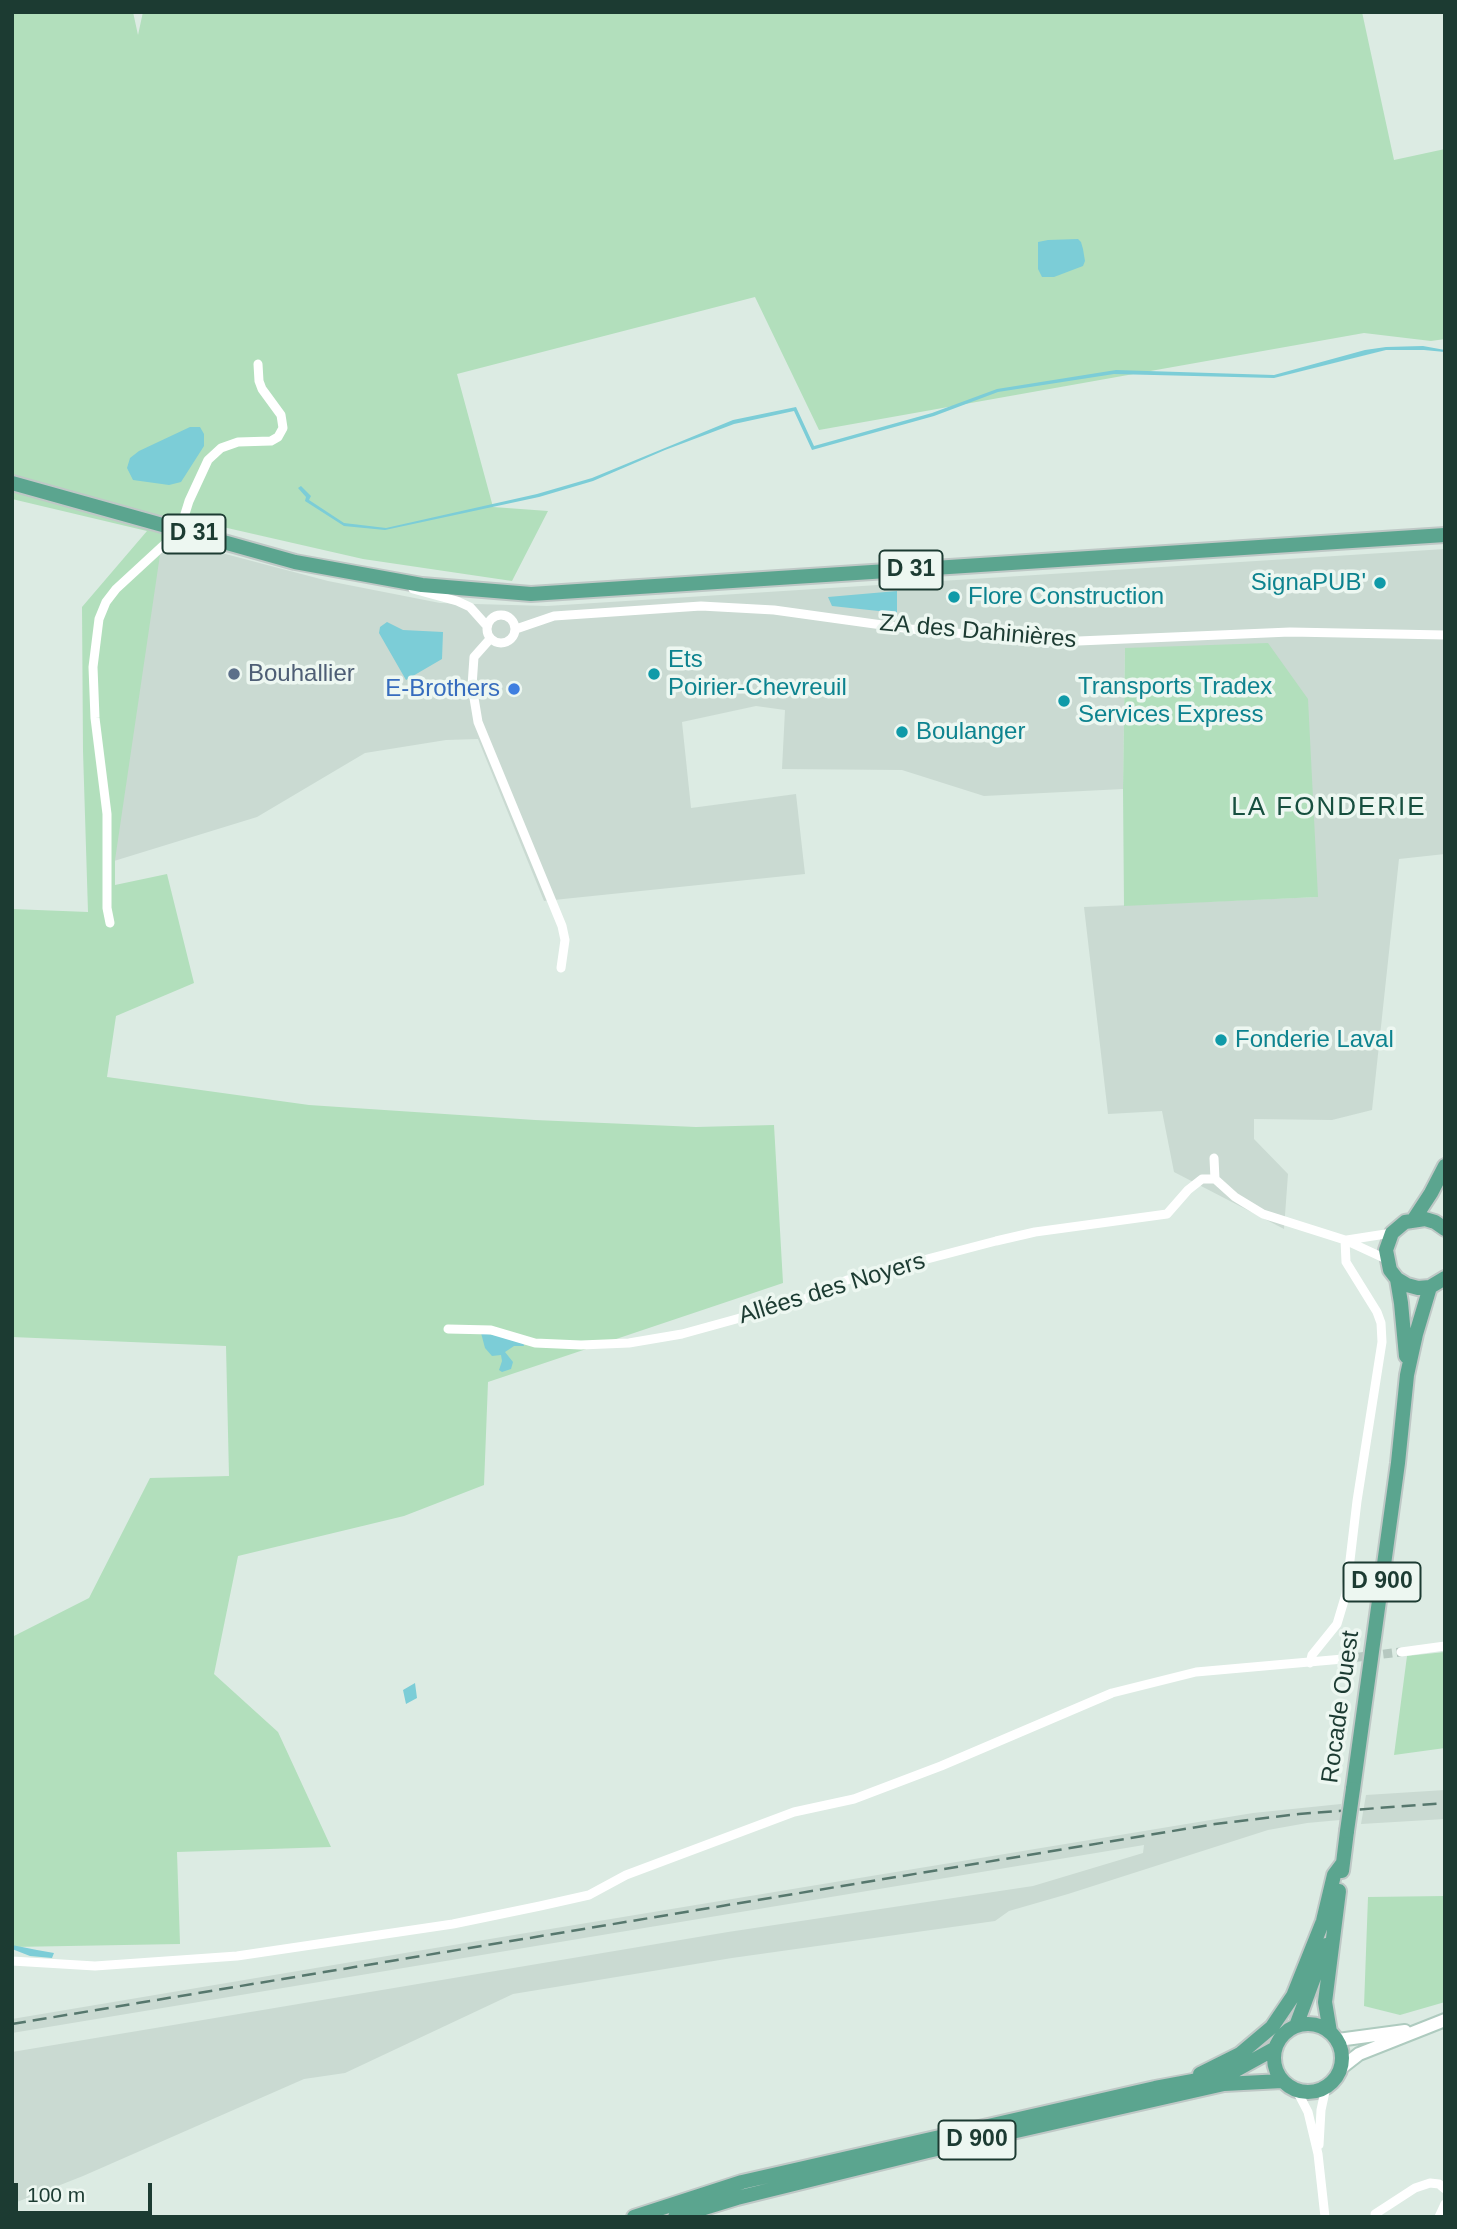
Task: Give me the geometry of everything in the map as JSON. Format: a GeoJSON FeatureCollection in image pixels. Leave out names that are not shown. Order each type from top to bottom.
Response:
{"type":"FeatureCollection","features":[{"type":"Feature","properties":{"kind":"main road","name":"D 31"},"geometry":{"type":"LineString","coordinates":[[12,482],[295,562],[378,578],[468,590],[531,594],[1445,535]]}},
{"type":"Feature","properties":{"kind":"main road"},"geometry":{"type":"LineString","coordinates":[[1414,1219],[1445,1166]]}},
{"type":"Feature","properties":{"kind":"main road"},"geometry":{"type":"LineString","coordinates":[[1445,1228],[1425,1219],[1405,1222],[1392,1233],[1386,1250],[1390,1270],[1406,1285],[1430,1287],[1445,1278]]}},
{"type":"Feature","properties":{"kind":"main road","name":"Rocade Ouest"},"geometry":{"type":"LineString","coordinates":[[1397,1279],[1407,1375]]}},
{"type":"Feature","properties":{"kind":"main road","name":"Rocade Ouest"},"geometry":{"type":"LineString","coordinates":[[1334,2036],[1325,2002],[1335,1921],[1398,1463],[1407,1375],[1430,1287]]}},
{"type":"Feature","properties":{"kind":"main road"},"geometry":{"type":"LineString","coordinates":[[1155,2088],[1198,2076],[1240,2054],[1272,2027],[1293,1996],[1309,1960],[1323,1920],[1334,1875],[1343,1863]]}},
{"type":"Feature","properties":{"kind":"main road","name":"Rocade Ouest"},"geometry":{"type":"LineString","coordinates":[[1296,2026],[1335,1921]]}},
{"type":"Feature","properties":{"kind":"main road"},"geometry":{"type":"LineString","coordinates":[[1341,2068],[1359,2054],[1445,2020]]}},
{"type":"Feature","properties":{"kind":"main road"},"geometry":{"type":"LineString","coordinates":[[1334,2036],[1343,2058],[1333,2082],[1317,2092],[1297,2091],[1282,2081],[1273,2060],[1274,2049],[1286,2031],[1296,2026],[1314,2024],[1334,2036],[1355,2039],[1426,2027]]}},
{"type":"Feature","properties":{"kind":"main road","name":"D 900"},"geometry":{"type":"LineString","coordinates":[[634,2217],[742,2182],[1209,2078],[1234,2071],[1274,2049]]}},
{"type":"Feature","properties":{"kind":"main road","name":"D 900"},"geometry":{"type":"LineString","coordinates":[[675,2217],[737,2198],[928,2151],[1224,2084],[1282,2081]]}},
{"type":"Feature","properties":{"kind":"street"},"geometry":{"type":"LineString","coordinates":[[110,923],[107,908],[107,814],[95,718],[93,667],[99,619],[106,602],[116,589],[180,530],[189,500],[208,460],[221,448],[238,442],[271,441],[278,437],[283,428],[281,415],[262,389],[258,364]]}},
{"type":"Feature","properties":{"kind":"street"},"geometry":{"type":"LineString","coordinates":[[378,578],[470,607],[487,626],[490,639],[499,643],[512,638],[516,629],[513,621],[505,615],[496,616],[487,626]]}},
{"type":"Feature","properties":{"kind":"street","name":"ZA des Dahinières"},"geometry":{"type":"LineString","coordinates":[[516,629],[554,616],[702,607],[774,610],[911,629],[1055,642],[1287,632],[1445,635]]}},
{"type":"Feature","properties":{"kind":"street"},"geometry":{"type":"LineString","coordinates":[[490,639],[477,652],[472,671],[478,722],[562,926],[565,940],[561,968]]}},
{"type":"Feature","properties":{"kind":"street"},"geometry":{"type":"LineString","coordinates":[[1214,1158],[1215,1179],[1235,1197],[1263,1214],[1306,1230],[1345,1240],[1386,1259]]}},
{"type":"Feature","properties":{"kind":"street","name":"Allées des Noyers"},"geometry":{"type":"LineString","coordinates":[[448,1329],[491,1330],[535,1343],[582,1345],[629,1343],[682,1334],[799,1303],[847,1280],[996,1241],[1035,1232],[1167,1214],[1188,1190],[1202,1179],[1215,1179]]}},
{"type":"Feature","properties":{"kind":"street"},"geometry":{"type":"LineString","coordinates":[[1345,1240],[1392,1233]]}},
{"type":"Feature","properties":{"kind":"street"},"geometry":{"type":"LineString","coordinates":[[1310,1663],[1312,1655],[1337,1624],[1346,1594],[1357,1501],[1382,1342],[1381,1323],[1377,1312],[1346,1262],[1345,1240]]}},
{"type":"Feature","properties":{"kind":"street"},"geometry":{"type":"LineString","coordinates":[[1401,1652],[1445,1646]]}},
{"type":"Feature","properties":{"kind":"street"},"geometry":{"type":"LineString","coordinates":[[12,1961],[95,1966],[237,1956],[453,1924],[589,1895],[626,1875],[794,1812],[866,1794],[966,1756],[1112,1693],[1196,1672],[1343,1659]]}},
{"type":"Feature","properties":{"kind":"street"},"geometry":{"type":"LineString","coordinates":[[1318,2154],[1321,2110],[1326,2087]]}},
{"type":"Feature","properties":{"kind":"street"},"geometry":{"type":"LineString","coordinates":[[1297,2091],[1308,2112],[1318,2154],[1325,2217]]}},
{"type":"Feature","properties":{"kind":"street"},"geometry":{"type":"LineString","coordinates":[[1375,2214],[1415,2188],[1430,2183],[1439,2184],[1445,2189]]}},
{"type":"Feature","properties":{"kind":"street"},"geometry":{"type":"LineString","coordinates":[[1439,2217],[1445,2203]]}},
{"type":"Feature","properties":{"kind":"shaded area"},"geometry":{"type":"Polygon","coordinates":[[[157,536],[328,581],[440,603],[547,606],[1445,549],[1445,854],[1399,859],[1372,1110],[1332,1120],[1254,1119],[1254,1139],[1288,1174],[1284,1229],[1174,1172],[1162,1111],[1108,1114],[1084,907],[1318,897],[1125,648],[1123,789],[984,796],[902,770],[782,769],[785,710],[756,706],[682,722],[691,808],[796,794],[805,874],[544,901],[478,739],[446,740],[365,753],[257,817],[101,865],[157,536]]]}},
{"type":"Feature","properties":{"kind":"shaded area"},"geometry":{"type":"Polygon","coordinates":[[[1445,1790],[1445,1819],[1361,1824],[1366,1795],[1445,1790]]]}},
{"type":"Feature","properties":{"kind":"shaded area"},"geometry":{"type":"Polygon","coordinates":[[[1341,1804],[1340,1820],[1268,1830],[1009,1911],[995,1921],[732,1958],[513,1994],[345,2073],[304,2079],[83,2176],[12,2204],[12,2052],[728,1932],[1033,1886],[1143,1853],[1144,1845],[12,2033],[12,2019],[1253,1813],[1341,1804]]]}},
{"type":"Feature","properties":{"kind":"green space"},"geometry":{"type":"Polygon","coordinates":[[[12,12],[133,12],[138,35],[143,12],[1362,12],[1394,160],[1445,149],[1445,339],[1431,341],[1364,333],[819,430],[755,297],[457,374],[493,507],[548,511],[512,581],[363,559],[166,514],[115,860],[115,885],[167,874],[194,983],[116,1016],[107,1077],[309,1105],[535,1120],[696,1127],[774,1125],[783,1283],[488,1382],[484,1485],[404,1516],[238,1556],[214,1674],[278,1732],[331,1847],[177,1852],[180,1944],[12,1947],[12,1637],[89,1598],[150,1478],[229,1476],[226,1346],[12,1337],[12,909],[88,912],[82,607],[147,531],[12,499],[12,12]]]}},
{"type":"Feature","properties":{"kind":"green space"},"geometry":{"type":"Polygon","coordinates":[[[1268,643],[1308,699],[1318,897],[1124,906],[1125,648],[1268,643]]]}},
{"type":"Feature","properties":{"kind":"green space"},"geometry":{"type":"Polygon","coordinates":[[[1445,1652],[1445,1748],[1394,1755],[1407,1656],[1445,1652]]]}},
{"type":"Feature","properties":{"kind":"green space"},"geometry":{"type":"Polygon","coordinates":[[[1445,1896],[1445,2002],[1400,2015],[1364,2006],[1368,1897],[1445,1896]]]}},
{"type":"Feature","properties":{"kind":"water"},"geometry":{"type":"Polygon","coordinates":[[[1078,239],[1083,249],[1083,266],[1054,277],[1042,277],[1038,269],[1038,242],[1078,239]]]}},
{"type":"Feature","properties":{"kind":"water"},"geometry":{"type":"Polygon","coordinates":[[[1423,346],[1445,352],[1386,350],[1274,378],[1114,374],[998,392],[934,416],[812,450],[794,411],[734,424],[593,481],[539,497],[385,530],[344,526],[305,501],[306,497],[298,488],[301,486],[311,496],[309,500],[344,523],[386,528],[537,494],[592,478],[733,420],[796,407],[814,446],[932,413],[997,389],[1116,370],[1274,375],[1365,350],[1423,346]]]}},
{"type":"Feature","properties":{"kind":"water"},"geometry":{"type":"Polygon","coordinates":[[[190,427],[200,427],[204,434],[204,446],[181,482],[169,485],[133,480],[127,468],[130,458],[190,427]]]}},
{"type":"Feature","properties":{"kind":"water"},"geometry":{"type":"Polygon","coordinates":[[[897,591],[897,613],[832,606],[828,597],[897,591]]]}},
{"type":"Feature","properties":{"kind":"water"},"geometry":{"type":"Polygon","coordinates":[[[387,622],[403,630],[443,632],[442,659],[406,680],[379,633],[380,627],[387,622]]]}},
{"type":"Feature","properties":{"kind":"water"},"geometry":{"type":"Polygon","coordinates":[[[481,1333],[523,1340],[524,1346],[514,1346],[505,1352],[513,1362],[511,1369],[502,1372],[499,1370],[501,1355],[492,1356],[485,1348],[481,1333]]]}},
{"type":"Feature","properties":{"kind":"water"},"geometry":{"type":"Polygon","coordinates":[[[415,1683],[417,1698],[406,1704],[403,1690],[415,1683]]]}},
{"type":"Feature","properties":{"kind":"water"},"geometry":{"type":"Polygon","coordinates":[[[12,1945],[54,1953],[52,1958],[30,1956],[12,1949],[12,1945]]]}},
{"type":"Feature","properties":{"kind":"tunnel"},"geometry":{"type":"LineString","coordinates":[[1343,1659],[1401,1652]]}},
{"type":"Feature","properties":{"kind":"railway"},"geometry":{"type":"LineString","coordinates":[[12,2024],[1215,1824],[1299,1814],[1445,1803]]}},
{"type":"Feature","properties":{"kind":"place","name":"SignaPUB'"},"geometry":{"type":"Point","coordinates":[1380,583]}},
{"type":"Feature","properties":{"kind":"place","name":"Flore Construction"},"geometry":{"type":"Point","coordinates":[954,597]}},
{"type":"Feature","properties":{"kind":"place","name":"Bouhallier"},"geometry":{"type":"Point","coordinates":[234,674]}},
{"type":"Feature","properties":{"kind":"place","name":"Ets Poirier-Chevreuil"},"geometry":{"type":"Point","coordinates":[654,674]}},
{"type":"Feature","properties":{"kind":"place","name":"E-Brothers"},"geometry":{"type":"Point","coordinates":[514,689]}},
{"type":"Feature","properties":{"kind":"place","name":"Transports Tradex Services Express"},"geometry":{"type":"Point","coordinates":[1064,701]}},
{"type":"Feature","properties":{"kind":"place","name":"Boulanger"},"geometry":{"type":"Point","coordinates":[902,732]}},
{"type":"Feature","properties":{"kind":"place","name":"Fonderie Laval"},"geometry":{"type":"Point","coordinates":[1221,1040]}},
{"type":"Feature","properties":{"kind":"district","name":"LA FONDERIE"},"geometry":{"type":"Point","coordinates":[1329,808]}}]}
